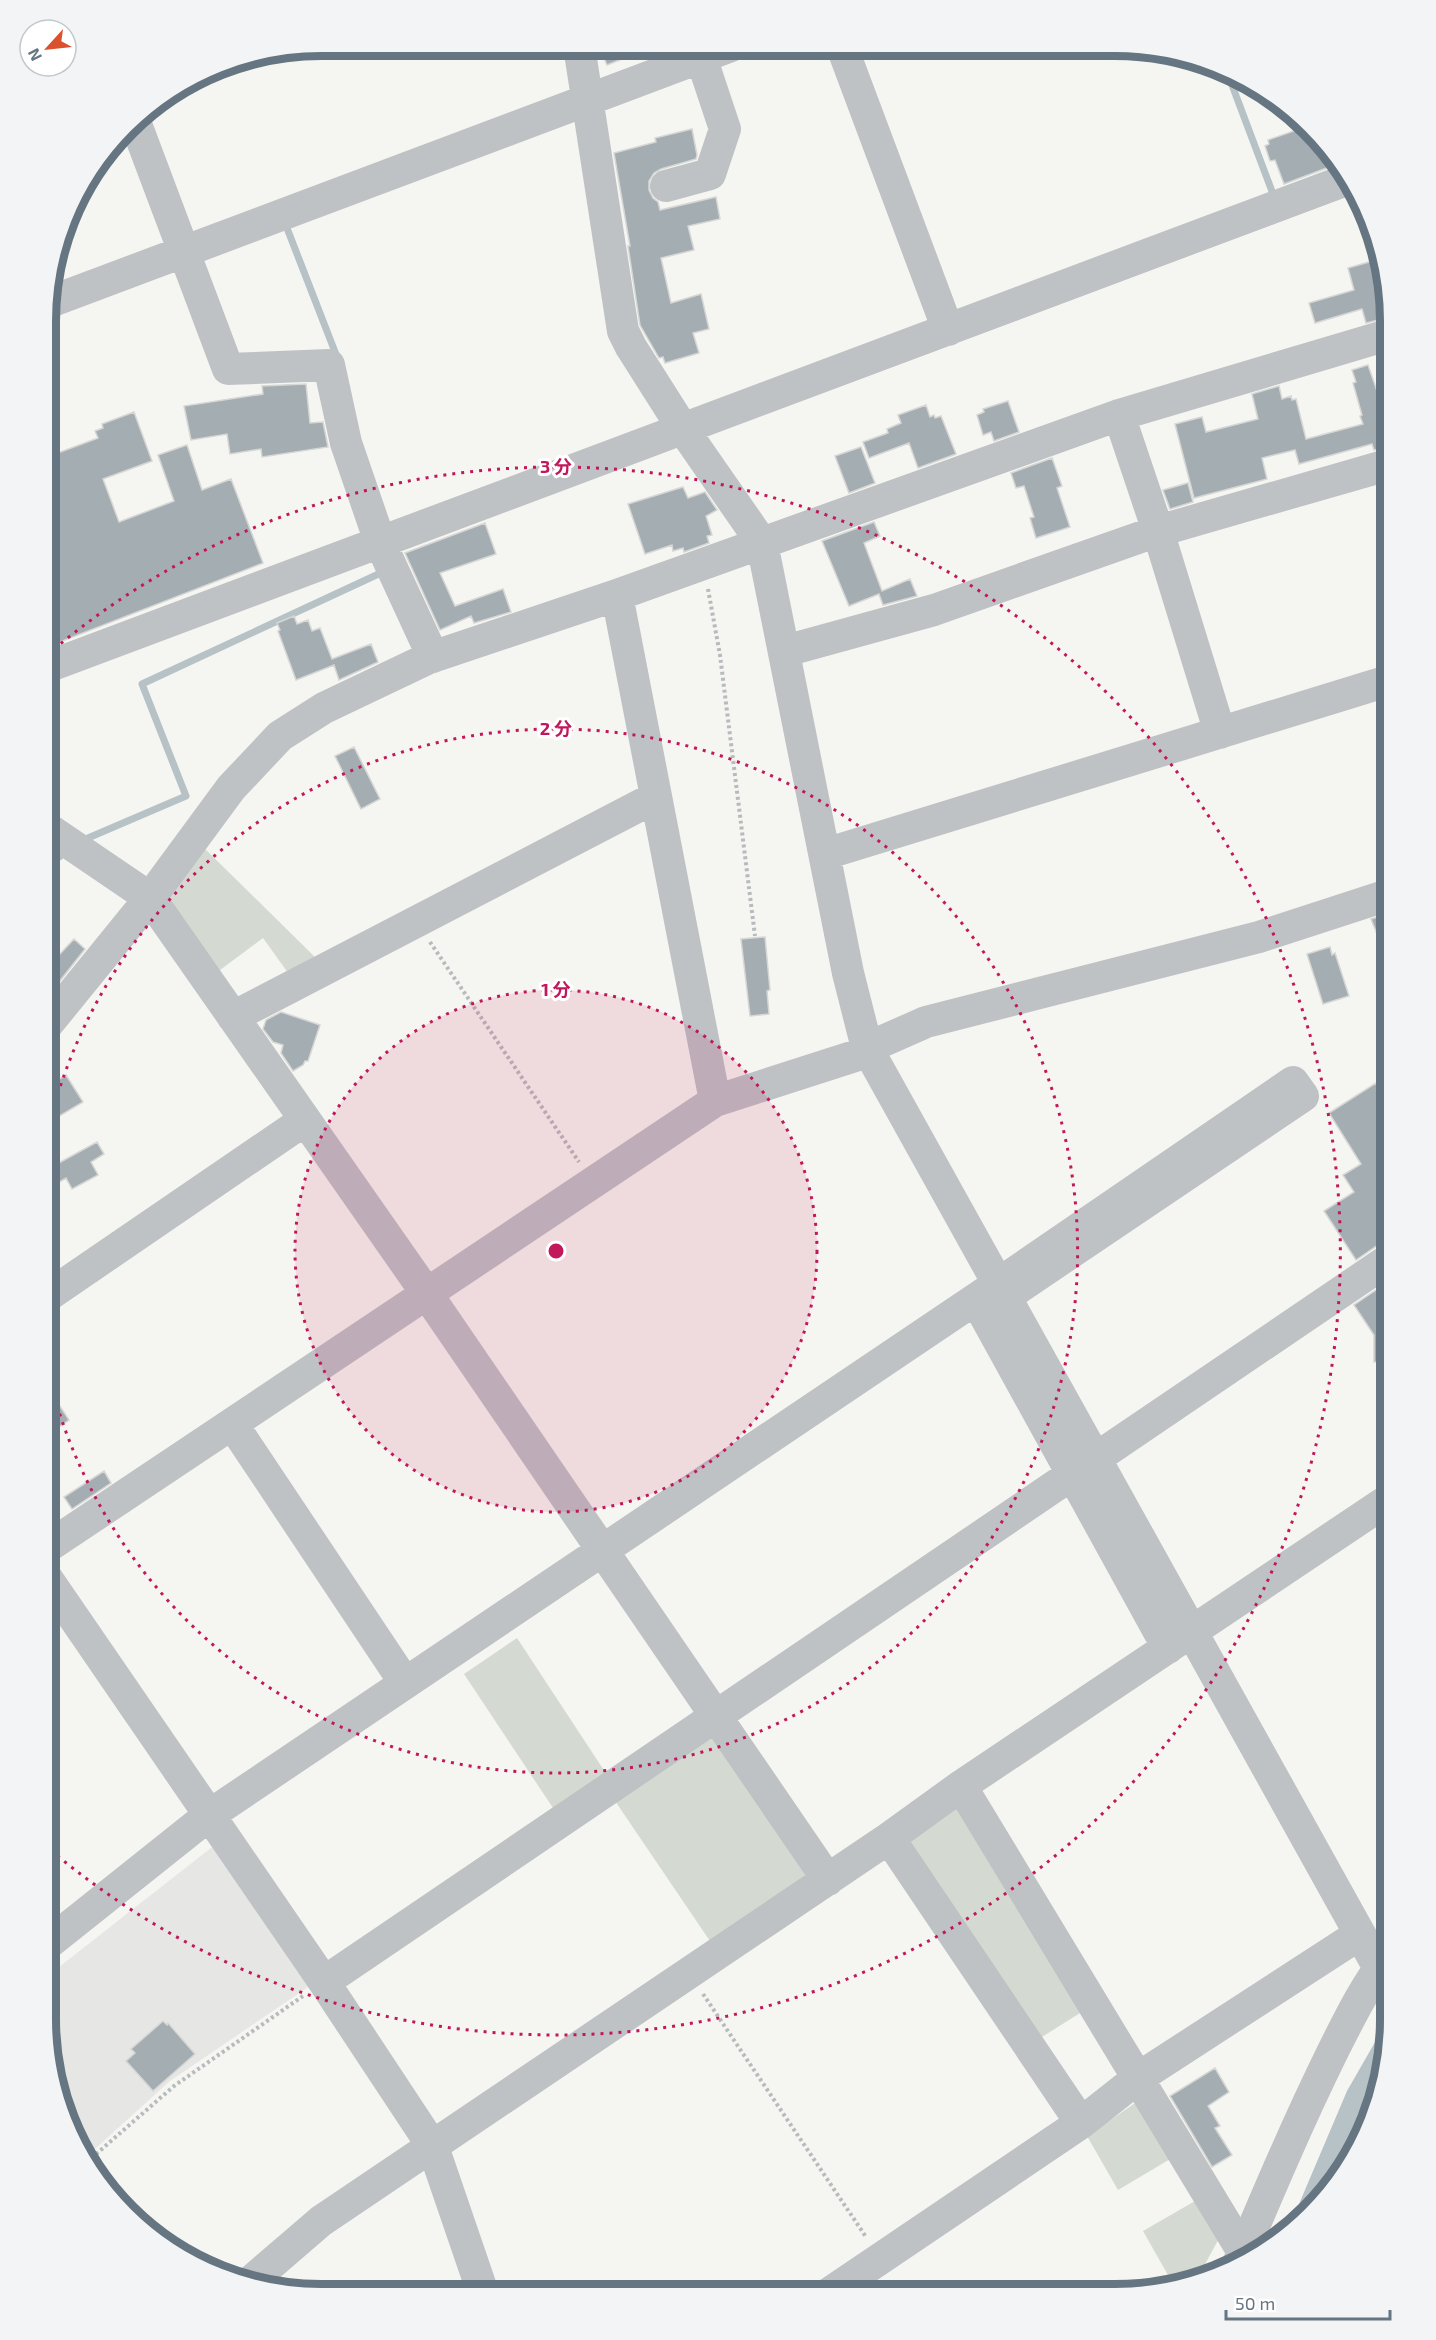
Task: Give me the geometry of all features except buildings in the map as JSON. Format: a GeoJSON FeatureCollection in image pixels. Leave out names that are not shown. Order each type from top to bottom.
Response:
{"type":"FeatureCollection","features":[{"type":"Feature","properties":{"kind":"street"},"geometry":{"type":"LineString","coordinates":[[581,56],[623,331],[683,429],[762,543],[848,973],[867,1048],[1083,1466],[1180,1641],[1360,1934],[1381,1962]]}},
{"type":"Feature","properties":{"kind":"street"},"geometry":{"type":"LineString","coordinates":[[57,292],[181,243],[678,56]]}},
{"type":"Feature","properties":{"kind":"street"},"geometry":{"type":"LineString","coordinates":[[666,186],[710,174],[725,129],[691,56]]}},
{"type":"Feature","properties":{"kind":"street"},"geometry":{"type":"LineString","coordinates":[[846,56],[948,330]]}},
{"type":"Feature","properties":{"kind":"street"},"geometry":{"type":"LineString","coordinates":[[138,129],[228,369],[329,365],[346,443],[380,542],[433,657]]}},
{"type":"Feature","properties":{"kind":"street"},"geometry":{"type":"LineString","coordinates":[[56,664],[1341,182]]}},
{"type":"Feature","properties":{"kind":"street"},"geometry":{"type":"LineString","coordinates":[[56,1014],[150,898],[231,788],[280,736],[324,708],[433,657],[617,595],[1119,415],[1381,337]]}},
{"type":"Feature","properties":{"kind":"street"},"geometry":{"type":"LineString","coordinates":[[1119,415],[1158,531],[1220,733]]}},
{"type":"Feature","properties":{"kind":"street"},"geometry":{"type":"LineString","coordinates":[[785,651],[934,610],[1158,531],[1381,467]]}},
{"type":"Feature","properties":{"kind":"street"},"geometry":{"type":"LineString","coordinates":[[617,595],[715,1101]]}},
{"type":"Feature","properties":{"kind":"street"},"geometry":{"type":"LineString","coordinates":[[825,854],[1381,683]]}},
{"type":"Feature","properties":{"kind":"street"},"geometry":{"type":"LineString","coordinates":[[233,1017],[656,797]]}},
{"type":"Feature","properties":{"kind":"street"},"geometry":{"type":"LineString","coordinates":[[56,845],[150,898],[427,1294],[828,1880]]}},
{"type":"Feature","properties":{"kind":"street"},"geometry":{"type":"LineString","coordinates":[[56,1541],[715,1101],[855,1056],[867,1048],[926,1022],[1259,937],[1381,897]]}},
{"type":"Feature","properties":{"kind":"street"},"geometry":{"type":"LineString","coordinates":[[56,1961],[214,1825],[607,1559],[997,1301],[1303,1096],[1293,1082],[997,1301]]}},
{"type":"Feature","properties":{"kind":"street"},"geometry":{"type":"LineString","coordinates":[[56,1290],[305,1120]]}},
{"type":"Feature","properties":{"kind":"street"},"geometry":{"type":"LineString","coordinates":[[324,1982],[1381,1265]]}},
{"type":"Feature","properties":{"kind":"street"},"geometry":{"type":"LineString","coordinates":[[233,1425],[405,1683]]}},
{"type":"Feature","properties":{"kind":"street"},"geometry":{"type":"LineString","coordinates":[[257,2276],[321,2221],[828,1880],[961,1786],[1381,1505]]}},
{"type":"Feature","properties":{"kind":"street"},"geometry":{"type":"LineString","coordinates":[[56,1938],[214,1825],[405,1683],[607,1559]]}},
{"type":"Feature","properties":{"kind":"street"},"geometry":{"type":"LineString","coordinates":[[56,1592],[324,1982],[434,2147],[480,2284]]}},
{"type":"Feature","properties":{"kind":"street"},"geometry":{"type":"LineString","coordinates":[[961,1786],[1138,2078],[1239,2254]]}},
{"type":"Feature","properties":{"kind":"street"},"geometry":{"type":"LineString","coordinates":[[889,1838],[1081,2123]]}},
{"type":"Feature","properties":{"kind":"street"},"geometry":{"type":"LineString","coordinates":[[843,2284],[1081,2123],[1138,2078],[1360,1934]]}},
{"type":"Feature","properties":{"kind":"street"},"geometry":{"type":"LineString","coordinates":[[1244,2251],[1316,2085],[1353,2010],[1381,1977]]}},
{"type":"Feature","properties":{"kind":"path"},"geometry":{"type":"LineString","coordinates":[[704,564],[720,655],[756,936]]}},
{"type":"Feature","properties":{"kind":"path"},"geometry":{"type":"LineString","coordinates":[[416,922],[593,1182]]}},
{"type":"Feature","properties":{"kind":"path"},"geometry":{"type":"LineString","coordinates":[[689,1974],[881,2258]]}},
{"type":"Feature","properties":{"kind":"path"},"geometry":{"type":"LineString","coordinates":[[94,2156],[174,2086],[324,1982]]}},
{"type":"Feature","properties":{"kind":"shaded area"},"geometry":{"type":"Polygon","coordinates":[[[201,845],[321,963],[291,977],[263,938],[212,976],[165,904],[201,845]]]}},
{"type":"Feature","properties":{"kind":"shaded area"},"geometry":{"type":"Polygon","coordinates":[[[517,1638],[611,1781],[559,1817],[464,1674],[517,1638]]]}},
{"type":"Feature","properties":{"kind":"shaded area"},"geometry":{"type":"Polygon","coordinates":[[[708,1730],[814,1873],[714,1947],[611,1795],[708,1730]]]}},
{"type":"Feature","properties":{"kind":"shaded area"},"geometry":{"type":"Polygon","coordinates":[[[958,1799],[1088,2008],[1034,2042],[900,1837],[958,1799]]]}},
{"type":"Feature","properties":{"kind":"shaded area"},"geometry":{"type":"Polygon","coordinates":[[[216,1844],[314,1983],[170,2081],[91,2152],[70,2105],[61,2071],[56,2037],[56,1969],[216,1844]]]}},
{"type":"Feature","properties":{"kind":"shaded area"},"geometry":{"type":"Polygon","coordinates":[[[1380,2033],[1371,2088],[1353,2137],[1326,2181],[1294,2215],[1347,2091],[1380,2033]]]}},
{"type":"Feature","properties":{"kind":"shaded area"},"geometry":{"type":"Polygon","coordinates":[[[1144,2097],[1177,2155],[1118,2190],[1087,2136],[1144,2097]]]}},
{"type":"Feature","properties":{"kind":"shaded area"},"geometry":{"type":"Polygon","coordinates":[[[1202,2197],[1223,2231],[1202,2270],[1170,2278],[1143,2231],[1202,2197]]]}},
{"type":"Feature","properties":{"kind":"waterway"},"geometry":{"type":"LineString","coordinates":[[1231,82],[1273,194]]}},
{"type":"Feature","properties":{"kind":"waterway"},"geometry":{"type":"LineString","coordinates":[[285,223],[337,357]]}},
{"type":"Feature","properties":{"kind":"waterway"},"geometry":{"type":"LineString","coordinates":[[88,838],[186,796],[142,684],[385,571]]}},
{"type":"Feature","properties":{"kind":"waterway"},"geometry":{"type":"LineString","coordinates":[[56,859],[66,852]]}}]}
